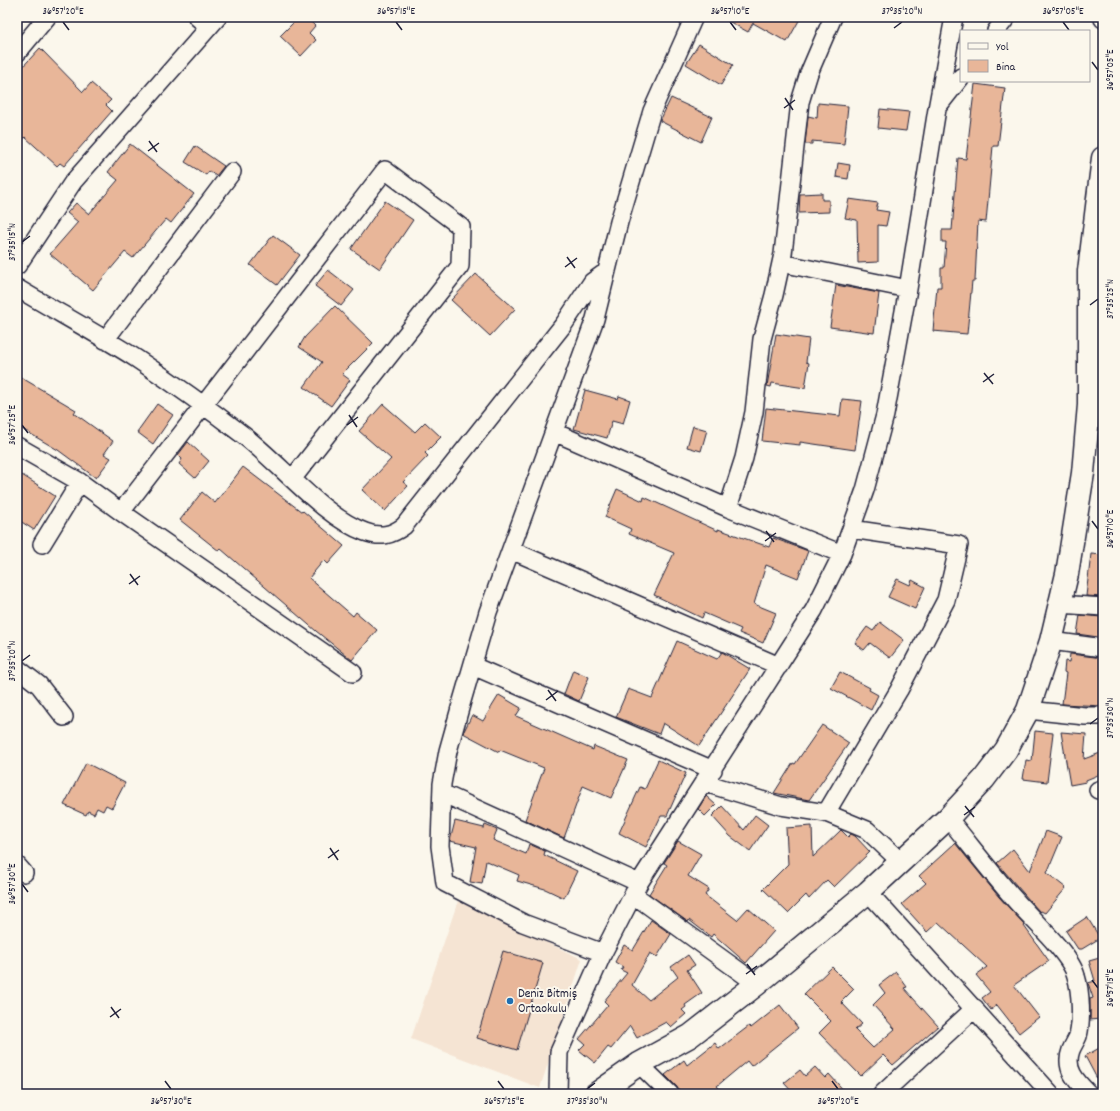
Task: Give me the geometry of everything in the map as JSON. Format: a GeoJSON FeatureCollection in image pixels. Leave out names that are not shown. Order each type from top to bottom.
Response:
{"type":"FeatureCollection","features":[{"type":"Feature","properties":{"kind":"street"},"geometry":{"type":"LineString","coordinates":[[17,53],[47,17]]}},
{"type":"Feature","properties":{"kind":"street"},"geometry":{"type":"LineString","coordinates":[[604,953],[523,923],[445,883],[440,846],[442,793],[448,751],[488,612],[595,319],[619,222],[652,111],[694,17]]}},
{"type":"Feature","properties":{"kind":"street"},"geometry":{"type":"LineString","coordinates":[[728,508],[744,458],[754,412],[762,340],[781,263],[800,102],[815,58],[834,17]]}},
{"type":"Feature","properties":{"kind":"street"},"geometry":{"type":"LineString","coordinates":[[558,1094],[559,1052],[604,953],[637,889],[709,776],[730,739],[779,666],[814,610],[842,554],[865,490],[885,415],[908,289],[937,108],[954,17]]}},
{"type":"Feature","properties":{"kind":"street"},"geometry":{"type":"LineString","coordinates":[[997,30],[1007,17]]}},
{"type":"Feature","properties":{"kind":"street"},"geometry":{"type":"LineString","coordinates":[[17,266],[74,182],[208,20]]}},
{"type":"Feature","properties":{"kind":"street"},"geometry":{"type":"LineString","coordinates":[[937,108],[960,78]]}},
{"type":"Feature","properties":{"kind":"street"},"geometry":{"type":"LineString","coordinates":[[596,1094],[639,1064],[690,1036],[757,984],[868,892],[948,818],[984,779],[1006,750],[1028,710],[1051,641],[1067,574],[1083,472],[1096,332],[1096,205],[1103,158]]}},
{"type":"Feature","properties":{"kind":"street"},"geometry":{"type":"LineString","coordinates":[[121,512],[385,170],[461,227],[460,266],[293,478]]}},
{"type":"Feature","properties":{"kind":"street"},"geometry":{"type":"LineString","coordinates":[[105,340],[232,172]]}},
{"type":"Feature","properties":{"kind":"street"},"geometry":{"type":"LineString","coordinates":[[781,263],[908,289]]}},
{"type":"Feature","properties":{"kind":"street"},"geometry":{"type":"LineString","coordinates":[[17,288],[136,358],[203,404],[251,441],[329,511],[350,525],[366,533],[384,536],[395,533],[404,526],[559,330],[592,282],[606,272]]}},
{"type":"Feature","properties":{"kind":"street"},"geometry":{"type":"LineString","coordinates":[[554,432],[728,508],[842,554]]}},
{"type":"Feature","properties":{"kind":"street"},"geometry":{"type":"LineString","coordinates":[[17,446],[80,482],[353,673]]}},
{"type":"Feature","properties":{"kind":"street"},"geometry":{"type":"LineString","coordinates":[[42,544],[80,482]]}},
{"type":"Feature","properties":{"kind":"street"},"geometry":{"type":"LineString","coordinates":[[826,813],[899,690],[946,600],[959,545],[851,529]]}},
{"type":"Feature","properties":{"kind":"street"},"geometry":{"type":"LineString","coordinates":[[511,550],[779,666]]}},
{"type":"Feature","properties":{"kind":"street"},"geometry":{"type":"LineString","coordinates":[[1059,604],[1103,607]]}},
{"type":"Feature","properties":{"kind":"street"},"geometry":{"type":"LineString","coordinates":[[1051,641],[1103,648]]}},
{"type":"Feature","properties":{"kind":"street"},"geometry":{"type":"LineString","coordinates":[[473,666],[709,776],[781,806],[826,813],[867,830],[901,862]]}},
{"type":"Feature","properties":{"kind":"street"},"geometry":{"type":"LineString","coordinates":[[17,668],[38,685],[64,716]]}},
{"type":"Feature","properties":{"kind":"street"},"geometry":{"type":"LineString","coordinates":[[1028,710],[1085,716],[1103,716]]}},
{"type":"Feature","properties":{"kind":"street"},"geometry":{"type":"LineString","coordinates":[[442,793],[637,889],[757,984]]}},
{"type":"Feature","properties":{"kind":"street"},"geometry":{"type":"LineString","coordinates":[[948,818],[1016,901],[1038,923],[1067,958],[1076,975],[1080,1015],[1078,1036],[1070,1051],[1068,1065],[1073,1079],[1089,1094]]}},
{"type":"Feature","properties":{"kind":"street"},"geometry":{"type":"LineString","coordinates":[[868,892],[975,1008],[1051,1094]]}},
{"type":"Feature","properties":{"kind":"street"},"geometry":{"type":"LineString","coordinates":[[882,1094],[975,1008]]}},
{"type":"Feature","properties":{"kind":"street"},"geometry":{"type":"LineString","coordinates":[[639,1064],[670,1094]]}},
{"type":"Feature","properties":{"kind":"shaded area"},"geometry":{"type":"Polygon","coordinates":[[[458,901],[582,959],[540,1088],[411,1039],[458,901]]]}},
{"type":"Feature","properties":{"kind":"building"},"geometry":{"type":"Polygon","coordinates":[[[299,17],[306,17],[315,26],[309,33],[316,40],[301,56],[280,36],[299,17]]]}},
{"type":"Feature","properties":{"kind":"building"},"geometry":{"type":"Polygon","coordinates":[[[721,17],[801,17],[787,42],[753,23],[748,32],[721,17]]]}},
{"type":"Feature","properties":{"kind":"building"},"geometry":{"type":"Polygon","coordinates":[[[699,44],[733,65],[721,85],[686,64],[699,44]]]}},
{"type":"Feature","properties":{"kind":"building"},"geometry":{"type":"Polygon","coordinates":[[[40,48],[83,92],[91,83],[111,100],[106,105],[112,111],[64,166],[60,163],[57,166],[25,137],[17,146],[17,73],[40,48]]]}},
{"type":"Feature","properties":{"kind":"building"},"geometry":{"type":"Polygon","coordinates":[[[975,84],[1005,88],[998,146],[993,146],[986,222],[978,221],[975,281],[972,281],[967,334],[933,331],[937,287],[941,287],[941,268],[944,268],[946,242],[942,242],[942,230],[952,230],[958,158],[966,159],[975,84]]]}},
{"type":"Feature","properties":{"kind":"building"},"geometry":{"type":"Polygon","coordinates":[[[671,98],[712,117],[701,142],[660,121],[671,98]]]}},
{"type":"Feature","properties":{"kind":"building"},"geometry":{"type":"Polygon","coordinates":[[[818,103],[848,106],[844,144],[812,141],[812,144],[805,144],[808,116],[817,118],[818,103]]]}},
{"type":"Feature","properties":{"kind":"building"},"geometry":{"type":"Polygon","coordinates":[[[880,109],[909,112],[906,131],[878,128],[880,109]]]}},
{"type":"Feature","properties":{"kind":"building"},"geometry":{"type":"Polygon","coordinates":[[[130,144],[194,194],[171,223],[166,219],[133,258],[125,252],[93,290],[50,254],[78,222],[67,213],[76,203],[89,214],[118,180],[108,172],[130,144]]]}},
{"type":"Feature","properties":{"kind":"building"},"geometry":{"type":"Polygon","coordinates":[[[195,146],[224,166],[216,176],[209,171],[206,175],[185,162],[195,146]]]}},
{"type":"Feature","properties":{"kind":"building"},"geometry":{"type":"Polygon","coordinates":[[[838,163],[850,165],[848,179],[836,177],[838,163]]]}},
{"type":"Feature","properties":{"kind":"building"},"geometry":{"type":"Polygon","coordinates":[[[822,193],[822,200],[829,200],[829,212],[799,213],[800,194],[822,193]]]}},
{"type":"Feature","properties":{"kind":"building"},"geometry":{"type":"Polygon","coordinates":[[[849,199],[878,203],[876,210],[889,212],[886,226],[878,225],[878,262],[858,263],[857,220],[845,218],[849,199]]]}},
{"type":"Feature","properties":{"kind":"building"},"geometry":{"type":"Polygon","coordinates":[[[385,201],[413,220],[380,269],[351,249],[385,201]]]}},
{"type":"Feature","properties":{"kind":"building"},"geometry":{"type":"Polygon","coordinates":[[[273,235],[300,255],[277,285],[250,265],[273,235]]]}},
{"type":"Feature","properties":{"kind":"building"},"geometry":{"type":"Polygon","coordinates":[[[328,270],[354,290],[341,306],[315,286],[328,270]]]}},
{"type":"Feature","properties":{"kind":"building"},"geometry":{"type":"Polygon","coordinates":[[[476,274],[515,309],[490,336],[451,300],[476,274]]]}},
{"type":"Feature","properties":{"kind":"building"},"geometry":{"type":"Polygon","coordinates":[[[836,285],[879,293],[874,333],[830,327],[836,285]]]}},
{"type":"Feature","properties":{"kind":"building"},"geometry":{"type":"Polygon","coordinates":[[[335,306],[373,343],[342,374],[350,380],[331,406],[304,387],[322,362],[299,347],[305,337],[335,306]]]}},
{"type":"Feature","properties":{"kind":"building"},"geometry":{"type":"Polygon","coordinates":[[[776,334],[809,339],[806,362],[809,363],[805,388],[772,383],[771,387],[767,386],[776,334]]]}},
{"type":"Feature","properties":{"kind":"building"},"geometry":{"type":"Polygon","coordinates":[[[17,375],[76,410],[74,413],[113,441],[104,454],[111,458],[96,478],[58,450],[17,426],[17,375]]]}},
{"type":"Feature","properties":{"kind":"building"},"geometry":{"type":"Polygon","coordinates":[[[585,390],[618,399],[619,396],[630,400],[623,424],[612,421],[607,438],[574,429],[585,390]]]}},
{"type":"Feature","properties":{"kind":"building"},"geometry":{"type":"Polygon","coordinates":[[[842,399],[862,401],[855,450],[800,442],[800,445],[762,441],[766,408],[840,416],[842,399]]]}},
{"type":"Feature","properties":{"kind":"building"},"geometry":{"type":"Polygon","coordinates":[[[157,404],[173,415],[153,444],[137,432],[157,404]]]}},
{"type":"Feature","properties":{"kind":"building"},"geometry":{"type":"Polygon","coordinates":[[[383,404],[415,432],[425,422],[441,437],[425,453],[428,456],[403,482],[408,486],[385,511],[362,490],[391,459],[359,431],[383,404]]]}},
{"type":"Feature","properties":{"kind":"building"},"geometry":{"type":"Polygon","coordinates":[[[693,426],[707,430],[701,451],[687,447],[693,426]]]}},
{"type":"Feature","properties":{"kind":"building"},"geometry":{"type":"Polygon","coordinates":[[[188,442],[209,461],[195,478],[179,464],[182,459],[178,455],[188,442]]]}},
{"type":"Feature","properties":{"kind":"building"},"geometry":{"type":"Polygon","coordinates":[[[243,467],[302,512],[303,511],[344,546],[328,564],[324,560],[309,578],[353,616],[356,612],[377,630],[352,660],[221,549],[219,551],[180,520],[202,492],[215,503],[243,467]]]}},
{"type":"Feature","properties":{"kind":"building"},"geometry":{"type":"Polygon","coordinates":[[[22,475],[55,496],[34,530],[17,519],[17,482],[22,475]]]}},
{"type":"Feature","properties":{"kind":"building"},"geometry":{"type":"Polygon","coordinates":[[[617,489],[643,501],[644,497],[718,531],[718,529],[769,547],[773,538],[808,551],[798,578],[766,565],[754,604],[776,613],[763,643],[739,633],[741,629],[704,613],[702,618],[654,595],[674,553],[629,534],[631,529],[605,517],[617,489]]]}},
{"type":"Feature","properties":{"kind":"building"},"geometry":{"type":"Polygon","coordinates":[[[1091,554],[1103,555],[1103,597],[1086,596],[1091,554]]]}},
{"type":"Feature","properties":{"kind":"building"},"geometry":{"type":"Polygon","coordinates":[[[897,579],[910,585],[912,580],[925,587],[915,609],[888,597],[897,579]]]}},
{"type":"Feature","properties":{"kind":"building"},"geometry":{"type":"Polygon","coordinates":[[[1080,615],[1101,617],[1098,637],[1077,634],[1080,615]]]}},
{"type":"Feature","properties":{"kind":"building"},"geometry":{"type":"Polygon","coordinates":[[[880,622],[904,640],[890,658],[870,643],[864,650],[855,643],[867,627],[873,631],[880,622]]]}},
{"type":"Feature","properties":{"kind":"building"},"geometry":{"type":"Polygon","coordinates":[[[677,641],[717,659],[722,652],[750,669],[699,746],[663,723],[659,734],[616,717],[628,689],[652,698],[677,641]]]}},
{"type":"Feature","properties":{"kind":"building"},"geometry":{"type":"Polygon","coordinates":[[[1070,654],[1103,658],[1103,706],[1062,704],[1066,673],[1064,672],[1065,661],[1069,662],[1070,654]]]}},
{"type":"Feature","properties":{"kind":"building"},"geometry":{"type":"Polygon","coordinates":[[[573,670],[589,677],[579,701],[564,694],[573,670]]]}},
{"type":"Feature","properties":{"kind":"building"},"geometry":{"type":"Polygon","coordinates":[[[840,672],[870,688],[869,690],[878,695],[871,710],[831,688],[840,672]]]}},
{"type":"Feature","properties":{"kind":"building"},"geometry":{"type":"Polygon","coordinates":[[[499,695],[521,708],[516,716],[593,750],[594,746],[628,760],[611,798],[583,786],[564,838],[525,820],[544,768],[500,750],[499,752],[463,733],[472,715],[483,721],[499,695]]]}},
{"type":"Feature","properties":{"kind":"building"},"geometry":{"type":"Polygon","coordinates":[[[822,725],[849,743],[809,800],[774,793],[793,763],[795,764],[822,725]]]}},
{"type":"Feature","properties":{"kind":"building"},"geometry":{"type":"Polygon","coordinates":[[[1035,731],[1053,733],[1047,782],[1023,779],[1026,760],[1032,761],[1035,731]]]}},
{"type":"Feature","properties":{"kind":"building"},"geometry":{"type":"Polygon","coordinates":[[[1061,732],[1086,734],[1084,759],[1103,752],[1103,773],[1086,780],[1086,782],[1070,785],[1061,732]]]}},
{"type":"Feature","properties":{"kind":"building"},"geometry":{"type":"Polygon","coordinates":[[[658,760],[686,773],[667,816],[661,816],[646,847],[619,833],[640,787],[645,789],[658,760]]]}},
{"type":"Feature","properties":{"kind":"building"},"geometry":{"type":"Polygon","coordinates":[[[86,763],[125,783],[112,808],[106,805],[103,811],[97,808],[94,814],[88,811],[86,815],[64,805],[86,763]]]}},
{"type":"Feature","properties":{"kind":"building"},"geometry":{"type":"Polygon","coordinates":[[[706,796],[716,805],[705,816],[698,809],[706,796]]]}},
{"type":"Feature","properties":{"kind":"building"},"geometry":{"type":"Polygon","coordinates":[[[722,806],[744,830],[755,815],[768,825],[750,851],[730,836],[712,816],[722,806]]]}},
{"type":"Feature","properties":{"kind":"building"},"geometry":{"type":"Polygon","coordinates":[[[455,821],[484,828],[485,825],[497,830],[493,840],[526,854],[529,844],[545,851],[544,855],[577,871],[564,898],[545,889],[517,881],[519,875],[486,861],[482,884],[470,882],[476,847],[450,841],[455,821]]]}},
{"type":"Feature","properties":{"kind":"building"},"geometry":{"type":"Polygon","coordinates":[[[812,826],[813,857],[841,830],[848,837],[851,834],[855,836],[870,852],[834,887],[827,880],[809,899],[806,895],[788,913],[763,889],[788,864],[786,828],[812,826]]]}},
{"type":"Feature","properties":{"kind":"building"},"geometry":{"type":"Polygon","coordinates":[[[1046,831],[1062,837],[1047,873],[1066,888],[1045,913],[1040,912],[997,863],[1013,849],[1030,871],[1046,831]]]}},
{"type":"Feature","properties":{"kind":"building"},"geometry":{"type":"Polygon","coordinates":[[[678,841],[701,854],[688,876],[709,889],[705,895],[737,920],[748,908],[774,931],[746,963],[713,934],[711,937],[689,920],[688,922],[649,894],[667,865],[664,863],[678,841]]]}},
{"type":"Feature","properties":{"kind":"building"},"geometry":{"type":"Polygon","coordinates":[[[955,843],[999,897],[1025,925],[1024,926],[1049,961],[1014,985],[1039,1017],[1019,1033],[997,1005],[991,1010],[982,998],[990,992],[976,975],[987,967],[938,922],[927,932],[902,904],[926,883],[919,876],[955,843]]]}},
{"type":"Feature","properties":{"kind":"building"},"geometry":{"type":"Polygon","coordinates":[[[1087,917],[1100,938],[1082,949],[1078,949],[1066,931],[1087,917]]]}},
{"type":"Feature","properties":{"kind":"building"},"geometry":{"type":"Polygon","coordinates":[[[651,920],[671,934],[657,957],[650,953],[632,985],[649,1000],[678,977],[671,967],[688,955],[695,965],[687,970],[702,993],[685,1005],[686,1007],[682,1010],[686,1014],[671,1027],[666,1022],[637,1038],[630,1026],[611,1049],[608,1047],[595,1063],[579,1050],[585,1044],[579,1039],[608,1005],[604,1001],[627,973],[621,970],[623,967],[615,962],[624,945],[633,950],[651,920]]]}},
{"type":"Feature","properties":{"kind":"building","name":"Deniz Bitmiş Ortaokulu"},"geometry":{"type":"Polygon","coordinates":[[[503,951],[543,963],[517,1050],[477,1038],[503,951]]]}},
{"type":"Feature","properties":{"kind":"building"},"geometry":{"type":"Polygon","coordinates":[[[1103,957],[1103,1021],[1100,1021],[1100,1019],[1090,1020],[1090,999],[1093,998],[1088,983],[1095,981],[1089,961],[1103,957]]]}},
{"type":"Feature","properties":{"kind":"building"},"geometry":{"type":"Polygon","coordinates":[[[832,967],[854,989],[841,1002],[862,1024],[855,1030],[873,1048],[895,1029],[873,1005],[885,993],[879,985],[896,972],[907,987],[904,988],[938,1026],[893,1065],[883,1055],[861,1076],[819,1033],[831,1021],[804,994],[832,967]]]}},
{"type":"Feature","properties":{"kind":"building"},"geometry":{"type":"Polygon","coordinates":[[[780,1005],[798,1028],[751,1066],[747,1061],[717,1086],[724,1094],[680,1094],[677,1087],[665,1075],[684,1060],[687,1065],[715,1043],[719,1049],[749,1026],[751,1028],[780,1005]]]}},
{"type":"Feature","properties":{"kind":"building"},"geometry":{"type":"Polygon","coordinates":[[[1103,1046],[1103,1090],[1085,1056],[1103,1046]]]}},
{"type":"Feature","properties":{"kind":"building"},"geometry":{"type":"Polygon","coordinates":[[[815,1067],[825,1078],[829,1074],[847,1094],[794,1094],[784,1083],[800,1070],[805,1076],[815,1067]]]}},
{"type":"Feature","properties":{"kind":"place","name":"Deniz Bitmiş Ortaokulu"},"geometry":{"type":"Point","coordinates":[510,1001]}}]}
